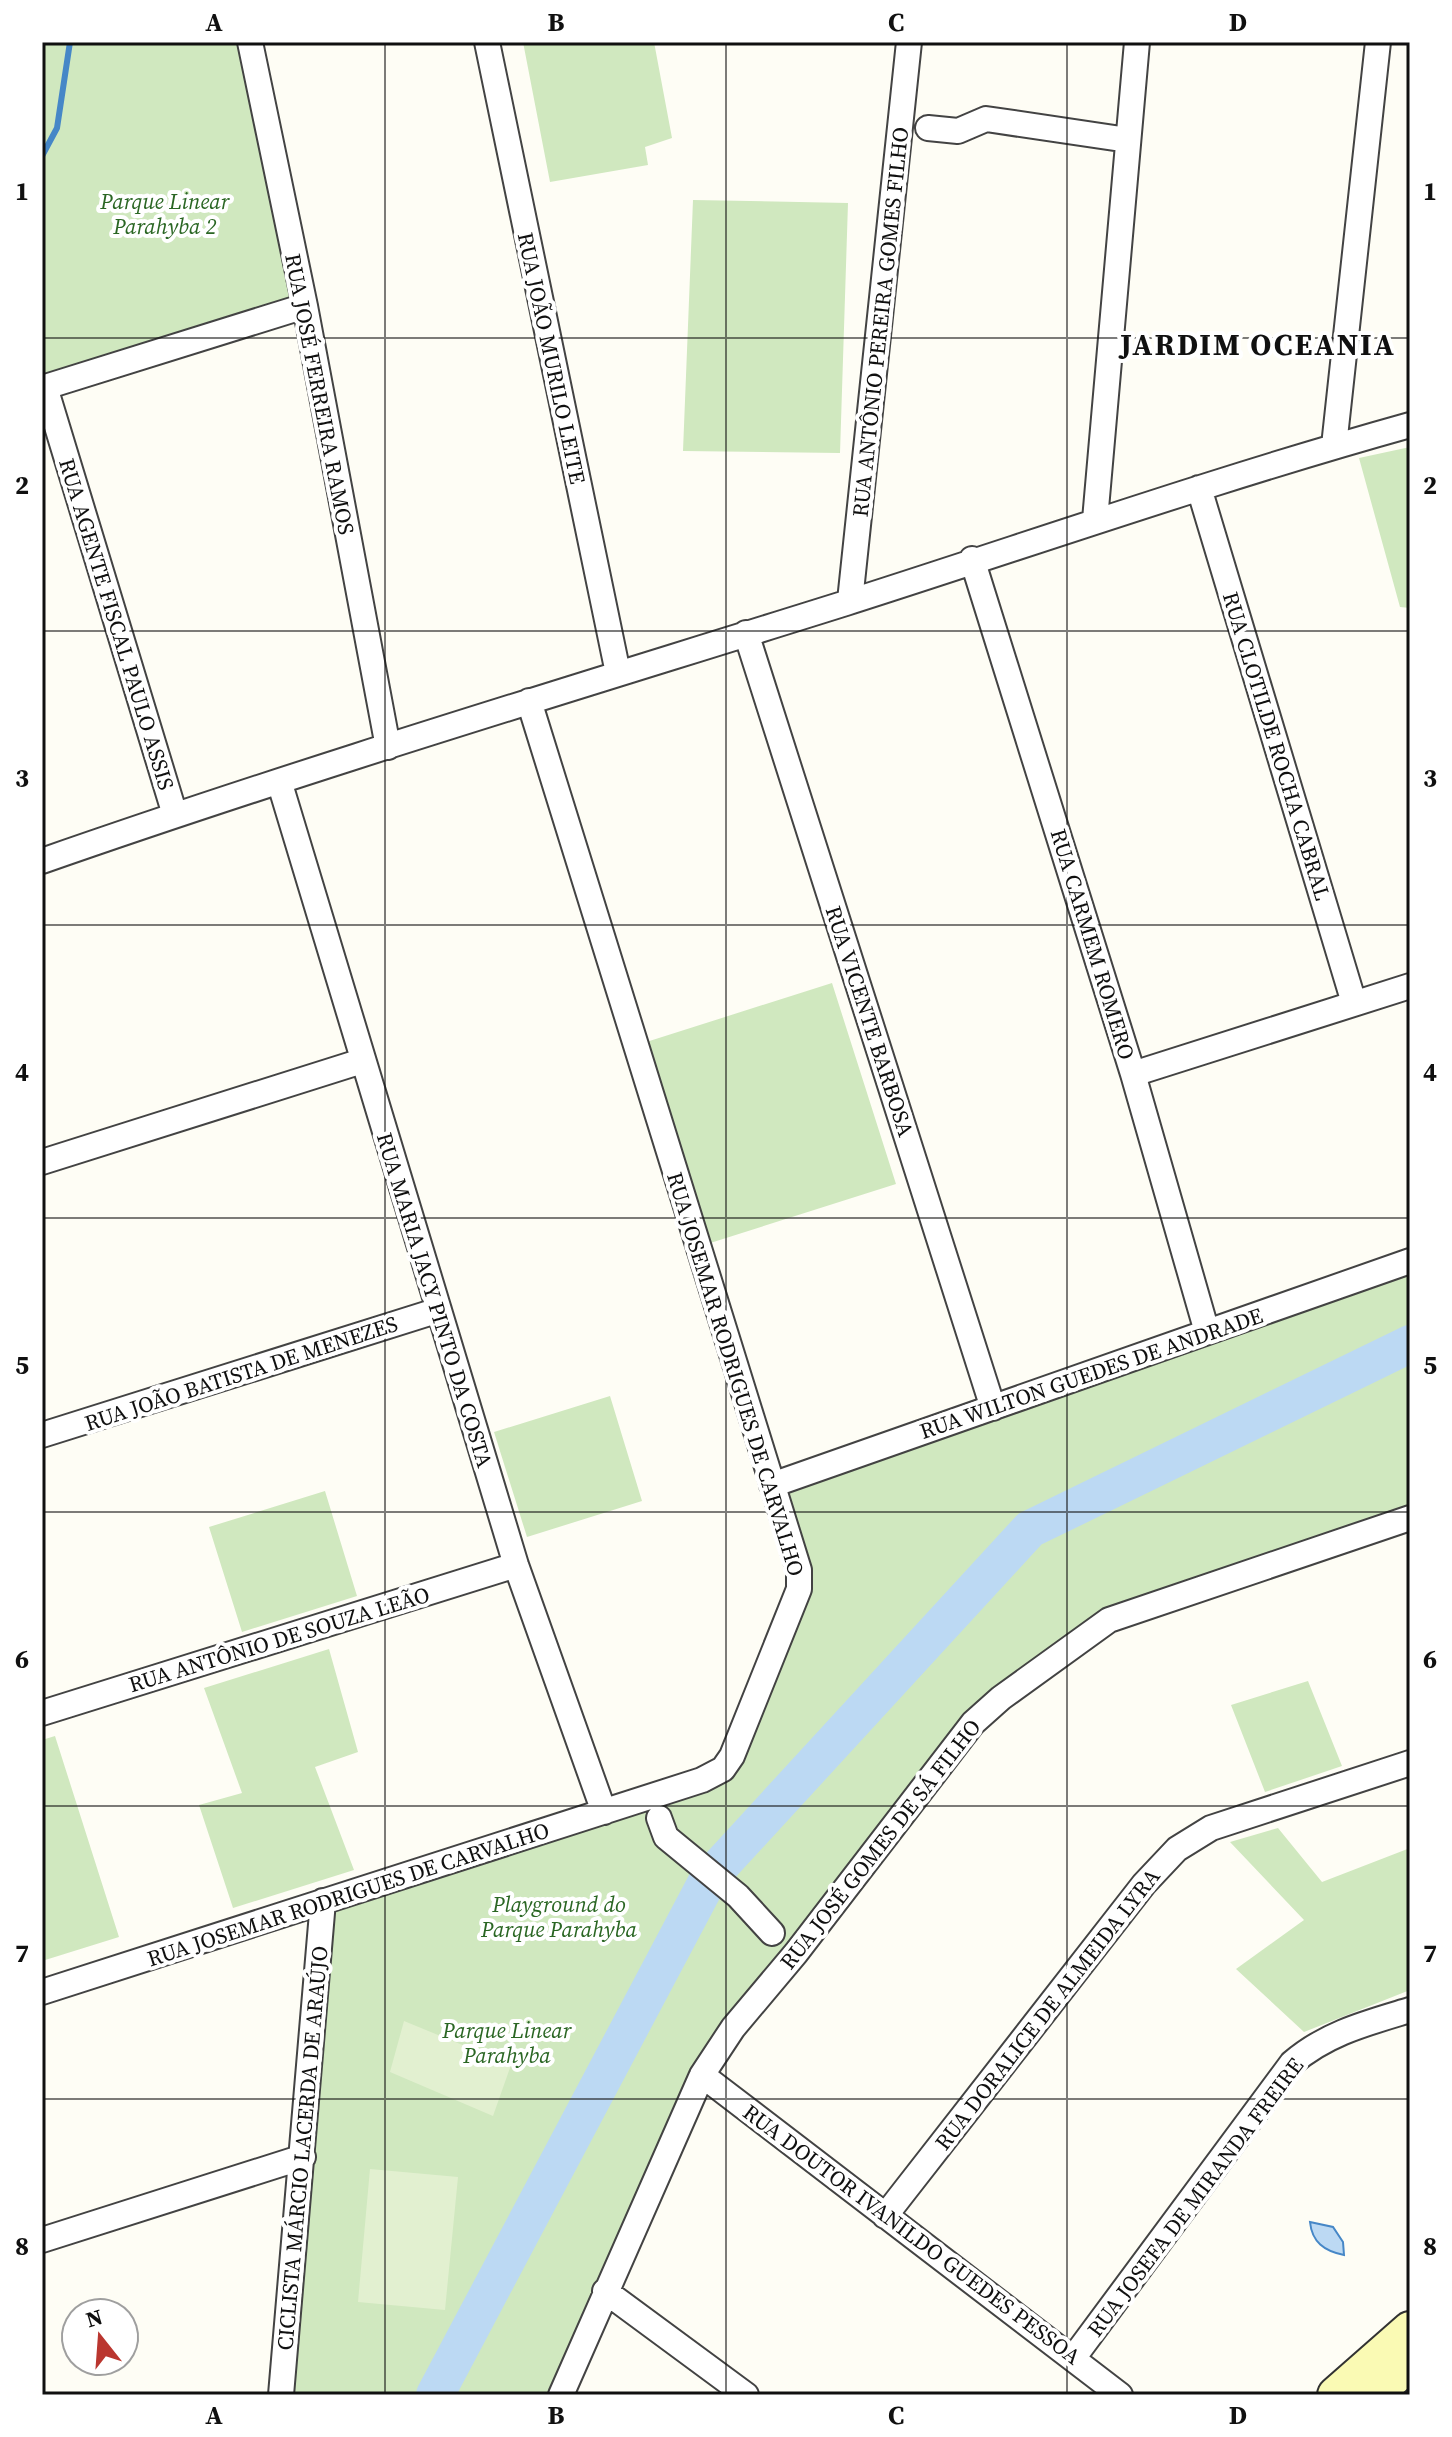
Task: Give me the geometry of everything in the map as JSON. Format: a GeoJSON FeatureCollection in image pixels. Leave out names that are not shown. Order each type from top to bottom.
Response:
{"type":"FeatureCollection","features":[{"type":"Feature","properties":{"kind":"street","name":"RUA JOSÉ FERREIRA RAMOS"},"geometry":{"type":"LineString","coordinates":[[250,42],[305,306],[388,747]]}},
{"type":"Feature","properties":{"kind":"street","name":"RUA JOÃO MURILO LEITE"},"geometry":{"type":"LineString","coordinates":[[487,42],[618,673]]}},
{"type":"Feature","properties":{"kind":"street","name":"RUA ANTÔNIO PEREIRA GOMES FILHO"},"geometry":{"type":"LineString","coordinates":[[850,601],[909,42]]}},
{"type":"Feature","properties":{"kind":"street"},"geometry":{"type":"LineString","coordinates":[[1095,520],[1137,42]]}},
{"type":"Feature","properties":{"kind":"street"},"geometry":{"type":"LineString","coordinates":[[1334,446],[1378,42]]}},
{"type":"Feature","properties":{"kind":"street"},"geometry":{"type":"LineString","coordinates":[[928,128],[958,131],[986,119],[1128,140]]}},
{"type":"Feature","properties":{"kind":"street"},"geometry":{"type":"LineString","coordinates":[[43,388],[305,306]]}},
{"type":"Feature","properties":{"kind":"street","name":"RUA AGENTE FISCAL PAULO ASSIS"},"geometry":{"type":"LineString","coordinates":[[43,388],[175,815]]}},
{"type":"Feature","properties":{"kind":"street"},"geometry":{"type":"LineString","coordinates":[[42,861],[175,815],[850,601],[972,559],[1410,425]]}},
{"type":"Feature","properties":{"kind":"street","name":"RUA CLOTILDE ROCHA CABRAL"},"geometry":{"type":"LineString","coordinates":[[1199,488],[1354,1003]]}},
{"type":"Feature","properties":{"kind":"street","name":"RUA CARMEM ROMERO"},"geometry":{"type":"LineString","coordinates":[[972,559],[1133,1074],[1207,1332]]}},
{"type":"Feature","properties":{"kind":"street","name":"RUA VICENTE BARBOSA"},"geometry":{"type":"LineString","coordinates":[[746,633],[993,1408]]}},
{"type":"Feature","properties":{"kind":"street","name":"RUA JOSEMAR RODRIGUES DE CARVALHO"},"geometry":{"type":"LineString","coordinates":[[42,1992],[702,1780],[723,1769],[730,1760],[799,1589],[799,1570],[529,701]]}},
{"type":"Feature","properties":{"kind":"street","name":"RUA MARIA JACY PINTO DA COSTA"},"geometry":{"type":"LineString","coordinates":[[280,784],[516,1565],[604,1812]]}},
{"type":"Feature","properties":{"kind":"street"},"geometry":{"type":"LineString","coordinates":[[1133,1074],[1410,986]]}},
{"type":"Feature","properties":{"kind":"street"},"geometry":{"type":"LineString","coordinates":[[42,1162],[362,1061]]}},
{"type":"Feature","properties":{"kind":"street","name":"RUA WILTON GUEDES DE ANDRADE"},"geometry":{"type":"LineString","coordinates":[[772,1485],[1410,1261]]}},
{"type":"Feature","properties":{"kind":"street","name":"RUA JOÃO BATISTA DE MENEZES"},"geometry":{"type":"LineString","coordinates":[[42,1435],[439,1310]]}},
{"type":"Feature","properties":{"kind":"street","name":"RUA JOSÉ GOMES DE SÁ FILHO"},"geometry":{"type":"LineString","coordinates":[[561,2395],[702,2075],[733,2028],[796,1953],[973,1723],[1109,1620],[1410,1518]]}},
{"type":"Feature","properties":{"kind":"street","name":"RUA ANTÔNIO DE SOUZA LEÃO"},"geometry":{"type":"LineString","coordinates":[[42,1713],[516,1565]]}},
{"type":"Feature","properties":{"kind":"street","name":"RUA DORALICE DE ALMEIDA LYRA"},"geometry":{"type":"LineString","coordinates":[[885,2216],[1144,1884],[1177,1849],[1211,1828],[1410,1763]]}},
{"type":"Feature","properties":{"kind":"street"},"geometry":{"type":"LineString","coordinates":[[659,1818],[666,1837],[738,1896],[772,1933]]}},
{"type":"Feature","properties":{"kind":"street","name":"CICLISTA MÁRCIO LACERDA DE ARAÚJO"},"geometry":{"type":"LineString","coordinates":[[281,2395],[323,1901]]}},
{"type":"Feature","properties":{"kind":"street","name":"RUA JOSEFA DE MIRANDA FREIRE"},"geometry":{"type":"LineString","coordinates":[[1074,2357],[1292,2063],[1313,2045],[1341,2031],[1410,2010]]}},
{"type":"Feature","properties":{"kind":"street","name":"RUA DOUTOR IVANILDO GUEDES PESSOA"},"geometry":{"type":"LineString","coordinates":[[702,2075],[1120,2395]]}},
{"type":"Feature","properties":{"kind":"street"},"geometry":{"type":"LineString","coordinates":[[42,2240],[303,2157]]}},
{"type":"Feature","properties":{"kind":"street"},"geometry":{"type":"LineString","coordinates":[[605,2291],[746,2395]]}},
{"type":"Feature","properties":{"kind":"street"},"geometry":{"type":"LineString","coordinates":[[1336,2395],[1410,2330]]}},
{"type":"Feature","properties":{"kind":"street"},"geometry":{"type":"LineString","coordinates":[[1373,2395],[1410,2362]]}},
{"type":"Feature","properties":{"kind":"green space","name":"Parque Linear Parahyba 2"},"geometry":{"type":"Polygon","coordinates":[[[42,42],[255,42],[307,298],[42,383],[42,42]]]}},
{"type":"Feature","properties":{"kind":"green space"},"geometry":{"type":"Polygon","coordinates":[[[523,42],[654,42],[672,138],[645,147],[648,165],[550,182],[523,42]]]}},
{"type":"Feature","properties":{"kind":"green space"},"geometry":{"type":"Polygon","coordinates":[[[693,200],[848,203],[840,453],[683,451],[693,200]]]}},
{"type":"Feature","properties":{"kind":"green space"},"geometry":{"type":"Polygon","coordinates":[[[1410,447],[1410,608],[1400,607],[1359,458],[1410,447]]]}},
{"type":"Feature","properties":{"kind":"green space"},"geometry":{"type":"Polygon","coordinates":[[[832,983],[896,1184],[704,1245],[640,1044],[832,983]]]}},
{"type":"Feature","properties":{"kind":"green space","name":"Parque Linear Parahyba"},"geometry":{"type":"Polygon","coordinates":[[[1410,1256],[1410,1522],[1106,1628],[979,1721],[708,2070],[556,2395],[287,2395],[326,1898],[734,1769],[807,1577],[775,1475],[1410,1256]]]}},
{"type":"Feature","properties":{"kind":"green space"},"geometry":{"type":"Polygon","coordinates":[[[610,1396],[642,1501],[527,1537],[494,1432],[610,1396]]]}},
{"type":"Feature","properties":{"kind":"green space"},"geometry":{"type":"Polygon","coordinates":[[[325,1491],[357,1596],[242,1632],[209,1527],[325,1491]]]}},
{"type":"Feature","properties":{"kind":"green space"},"geometry":{"type":"Polygon","coordinates":[[[329,1649],[358,1752],[315,1767],[354,1870],[233,1908],[199,1805],[242,1793],[204,1688],[329,1649]]]}},
{"type":"Feature","properties":{"kind":"green space"},"geometry":{"type":"Polygon","coordinates":[[[1308,1681],[1342,1766],[1265,1792],[1231,1705],[1308,1681]]]}},
{"type":"Feature","properties":{"kind":"green space"},"geometry":{"type":"Polygon","coordinates":[[[55,1736],[119,1937],[42,1961],[42,1740],[55,1736]]]}},
{"type":"Feature","properties":{"kind":"green space"},"geometry":{"type":"Polygon","coordinates":[[[1278,1828],[1322,1882],[1410,1848],[1410,1990],[1304,2032],[1236,1969],[1304,1920],[1230,1842],[1278,1828]]]}},
{"type":"Feature","properties":{"kind":"green space"},"geometry":{"type":"Polygon","coordinates":[[[404,2021],[511,2065],[493,2116],[390,2072],[404,2021]]]}},
{"type":"Feature","properties":{"kind":"green space"},"geometry":{"type":"Polygon","coordinates":[[[370,2169],[458,2177],[445,2310],[358,2302],[370,2169]]]}},
{"type":"Feature","properties":{"kind":"water"},"geometry":{"type":"Polygon","coordinates":[[[1310,2222],[1333,2227],[1343,2242],[1344,2255],[1320,2244],[1313,2235],[1310,2222]]]}},
{"type":"Feature","properties":{"kind":"waterway"},"geometry":{"type":"LineString","coordinates":[[42,156],[57,128],[70,42]]}},
{"type":"Feature","properties":{"kind":"waterway"},"geometry":{"type":"LineString","coordinates":[[435,2395],[709,1878],[1030,1529],[1410,1344]]}},
{"type":"Feature","properties":{"kind":"district","name":"JARDIM OCEANIA"},"geometry":{"type":"Point","coordinates":[1258,344]}},
{"type":"Feature","properties":{"kind":"park label","name":"Playground do Parque Parahyba"},"geometry":{"type":"Point","coordinates":[559,1916]}}]}
